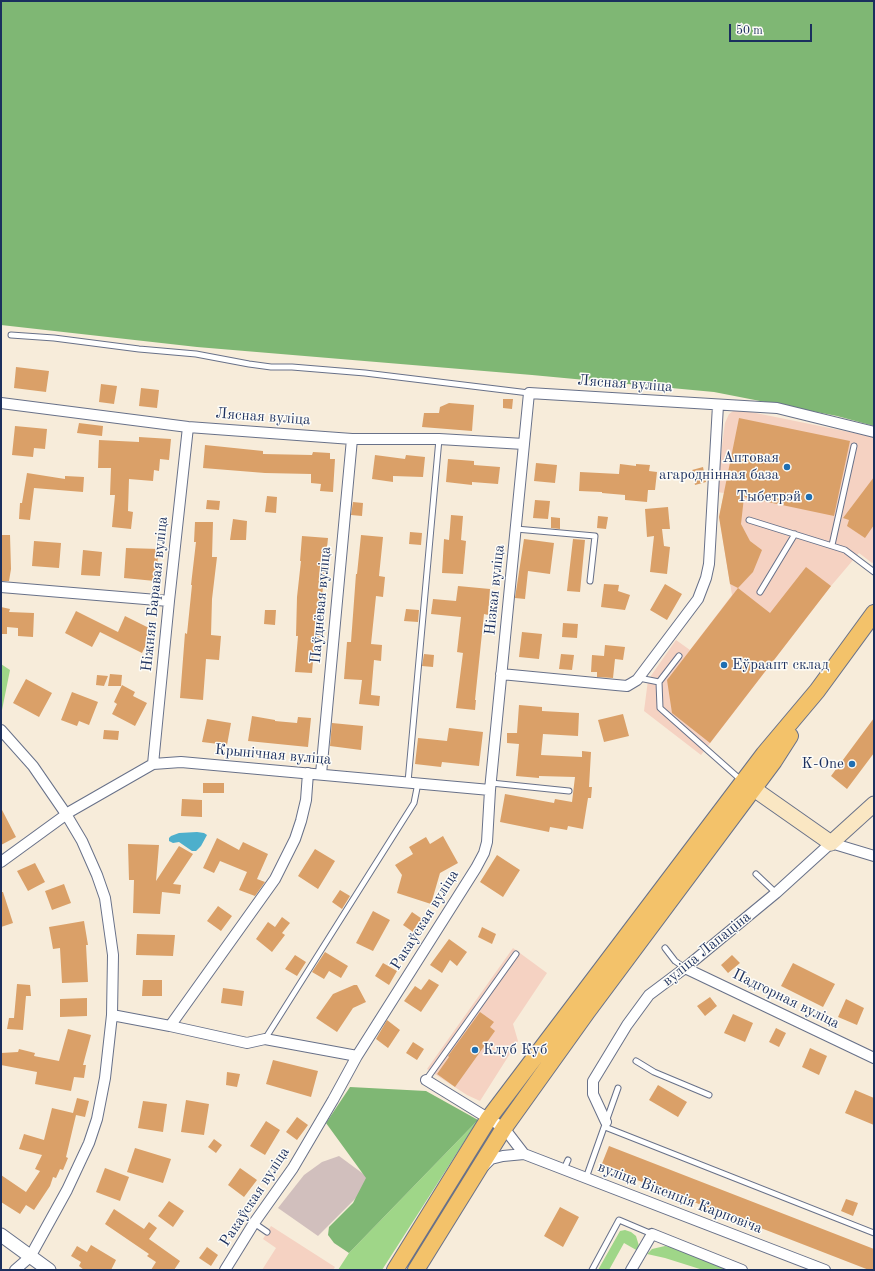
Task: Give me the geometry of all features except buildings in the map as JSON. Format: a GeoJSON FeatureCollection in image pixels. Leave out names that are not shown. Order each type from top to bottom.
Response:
{"type":"FeatureCollection","features":[{"type":"Feature","properties":{"kind":"main road"},"geometry":{"type":"LineString","coordinates":[[416,1270],[504,1128],[749,785],[764,754],[817,691],[874,614]]}},
{"type":"Feature","properties":{"kind":"main road"},"geometry":{"type":"LineString","coordinates":[[749,785],[831,844]]}},
{"type":"Feature","properties":{"kind":"main road"},"geometry":{"type":"LineString","coordinates":[[395,1270],[489,1118],[749,785]]}},
{"type":"Feature","properties":{"kind":"main road","name":"вуліца Лапаціна"},"geometry":{"type":"LineString","coordinates":[[831,844],[874,804]]}},
{"type":"Feature","properties":{"kind":"main road"},"geometry":{"type":"LineString","coordinates":[[461,1164],[476,1173]]}},
{"type":"Feature","properties":{"kind":"street","name":"Лясная вуліца"},"geometry":{"type":"LineString","coordinates":[[529,393],[777,408],[874,432]]}},
{"type":"Feature","properties":{"kind":"street","name":"Нізкая вуліца"},"geometry":{"type":"LineString","coordinates":[[490,786],[529,393]]}},
{"type":"Feature","properties":{"kind":"street","name":"Лясная вуліца"},"geometry":{"type":"LineString","coordinates":[[1,403],[188,427],[352,439],[439,438],[524,444]]}},
{"type":"Feature","properties":{"kind":"street"},"geometry":{"type":"LineString","coordinates":[[501,674],[627,686],[639,678],[698,599],[706,578],[709,564],[718,405]]}},
{"type":"Feature","properties":{"kind":"street","name":"Ніжняя Баравая вуліца"},"geometry":{"type":"LineString","coordinates":[[153,764],[168,601],[188,427]]}},
{"type":"Feature","properties":{"kind":"street","name":"Паўднёвая вуліца"},"geometry":{"type":"LineString","coordinates":[[321,774],[352,439]]}},
{"type":"Feature","properties":{"kind":"street"},"geometry":{"type":"LineString","coordinates":[[1,587],[168,601]]}},
{"type":"Feature","properties":{"kind":"street"},"geometry":{"type":"LineString","coordinates":[[1,730],[33,766],[66,814],[82,841],[105,898],[112,955],[112,1016],[105,1078],[97,1119],[89,1143],[67,1190],[30,1257],[15,1270]]}},
{"type":"Feature","properties":{"kind":"street","name":"Крынічная вуліца"},"geometry":{"type":"LineString","coordinates":[[1,862],[66,814],[153,764],[181,762],[418,783],[490,786]]}},
{"type":"Feature","properties":{"kind":"street"},"geometry":{"type":"LineString","coordinates":[[170,1026],[275,879],[295,839],[301,821],[306,800],[308,773]]}},
{"type":"Feature","properties":{"kind":"street","name":"Ракаўская вуліца"},"geometry":{"type":"LineString","coordinates":[[225,1270],[254,1224],[293,1168],[357,1056],[476,868],[484,853],[487,842],[490,786]]}},
{"type":"Feature","properties":{"kind":"street"},"geometry":{"type":"LineString","coordinates":[[831,844],[874,856]]}},
{"type":"Feature","properties":{"kind":"street","name":"вуліца Лапаціна"},"geometry":{"type":"LineString","coordinates":[[606,1125],[593,1094],[593,1081],[627,1025],[648,995],[685,968],[776,893],[831,844]]}},
{"type":"Feature","properties":{"kind":"street","name":"Падгорная вуліца"},"geometry":{"type":"LineString","coordinates":[[685,968],[874,1058]]}},
{"type":"Feature","properties":{"kind":"street"},"geometry":{"type":"LineString","coordinates":[[112,1016],[170,1026],[246,1043],[265,1039],[357,1056]]}},
{"type":"Feature","properties":{"kind":"street"},"geometry":{"type":"LineString","coordinates":[[426,1080],[504,1128],[524,1154]]}},
{"type":"Feature","properties":{"kind":"street"},"geometry":{"type":"LineString","coordinates":[[476,1173],[491,1159],[524,1154]]}},
{"type":"Feature","properties":{"kind":"street","name":"вуліца Вікенція Карповіча"},"geometry":{"type":"LineString","coordinates":[[524,1154],[566,1165],[586,1178],[825,1270]]}},
{"type":"Feature","properties":{"kind":"street"},"geometry":{"type":"LineString","coordinates":[[631,1270],[652,1234],[742,1270]]}},
{"type":"Feature","properties":{"kind":"street"},"geometry":{"type":"LineString","coordinates":[[1,1235],[48,1270]]}},
{"type":"Feature","properties":{"kind":"lane"},"geometry":{"type":"LineString","coordinates":[[11,335],[54,338],[139,349],[196,354],[271,367],[292,367],[365,373],[529,393]]}},
{"type":"Feature","properties":{"kind":"lane"},"geometry":{"type":"LineString","coordinates":[[408,782],[439,438]]}},
{"type":"Feature","properties":{"kind":"lane"},"geometry":{"type":"LineString","coordinates":[[832,545],[854,446]]}},
{"type":"Feature","properties":{"kind":"lane"},"geometry":{"type":"LineString","coordinates":[[749,520],[845,550],[874,572]]}},
{"type":"Feature","properties":{"kind":"lane"},"geometry":{"type":"LineString","coordinates":[[516,529],[595,536],[590,581]]}},
{"type":"Feature","properties":{"kind":"lane"},"geometry":{"type":"LineString","coordinates":[[760,592],[795,534]]}},
{"type":"Feature","properties":{"kind":"lane"},"geometry":{"type":"LineString","coordinates":[[679,656],[659,682],[660,708],[749,785]]}},
{"type":"Feature","properties":{"kind":"lane"},"geometry":{"type":"LineString","coordinates":[[639,678],[659,682]]}},
{"type":"Feature","properties":{"kind":"lane"},"geometry":{"type":"LineString","coordinates":[[265,1039],[414,803],[418,783]]}},
{"type":"Feature","properties":{"kind":"lane"},"geometry":{"type":"LineString","coordinates":[[490,786],[570,791]]}},
{"type":"Feature","properties":{"kind":"lane"},"geometry":{"type":"LineString","coordinates":[[756,874],[776,893]]}},
{"type":"Feature","properties":{"kind":"lane"},"geometry":{"type":"LineString","coordinates":[[665,948],[675,961],[685,968]]}},
{"type":"Feature","properties":{"kind":"lane"},"geometry":{"type":"LineString","coordinates":[[426,1080],[516,954]]}},
{"type":"Feature","properties":{"kind":"lane"},"geometry":{"type":"LineString","coordinates":[[636,1061],[654,1072],[709,1095]]}},
{"type":"Feature","properties":{"kind":"lane"},"geometry":{"type":"LineString","coordinates":[[586,1178],[618,1088]]}},
{"type":"Feature","properties":{"kind":"lane"},"geometry":{"type":"LineString","coordinates":[[606,1125],[874,1233]]}},
{"type":"Feature","properties":{"kind":"lane"},"geometry":{"type":"LineString","coordinates":[[592,1270],[619,1220],[652,1234]]}},
{"type":"Feature","properties":{"kind":"lane"},"geometry":{"type":"LineString","coordinates":[[254,1224],[267,1232]]}},
{"type":"Feature","properties":{"kind":"shaded area"},"geometry":{"type":"Polygon","coordinates":[[[736,409],[874,437],[874,562],[872,563],[859,553],[831,586],[701,755],[644,711],[648,680],[676,640],[690,650],[732,595],[719,517],[724,493],[716,492],[725,423],[729,414],[736,409]]]}},
{"type":"Feature","properties":{"kind":"shaded area"},"geometry":{"type":"Polygon","coordinates":[[[513,948],[547,973],[513,1024],[518,1041],[480,1101],[467,1095],[427,1069],[513,948]]]}},
{"type":"Feature","properties":{"kind":"shaded area"},"geometry":{"type":"Polygon","coordinates":[[[339,1156],[373,1181],[318,1236],[278,1208],[304,1175],[322,1162],[339,1156]]]}},
{"type":"Feature","properties":{"kind":"shaded area"},"geometry":{"type":"Polygon","coordinates":[[[271,1226],[335,1267],[333,1270],[262,1270],[276,1248],[263,1239],[271,1226]]]}},
{"type":"Feature","properties":{"kind":"green space"},"geometry":{"type":"Polygon","coordinates":[[[1,1],[874,1],[874,426],[837,416],[714,392],[197,347],[1,325],[1,1]]]}},
{"type":"Feature","properties":{"kind":"green space"},"geometry":{"type":"Polygon","coordinates":[[[1,664],[10,670],[2,710],[1,709],[1,664]]]}},
{"type":"Feature","properties":{"kind":"green space"},"geometry":{"type":"Polygon","coordinates":[[[350,1087],[426,1091],[478,1120],[349,1253],[334,1243],[328,1235],[329,1227],[353,1203],[366,1178],[326,1123],[350,1087]]]}},
{"type":"Feature","properties":{"kind":"green space"},"geometry":{"type":"Polygon","coordinates":[[[478,1120],[382,1270],[338,1270],[349,1253],[478,1120]]]}},
{"type":"Feature","properties":{"kind":"green space"},"geometry":{"type":"Polygon","coordinates":[[[625,1230],[636,1236],[639,1246],[638,1251],[624,1243],[609,1270],[598,1270],[620,1231],[625,1230]]]}},
{"type":"Feature","properties":{"kind":"green space"},"geometry":{"type":"Polygon","coordinates":[[[665,1246],[729,1270],[703,1270],[647,1254],[652,1249],[665,1246]]]}},
{"type":"Feature","properties":{"kind":"water"},"geometry":{"type":"Polygon","coordinates":[[[197,832],[207,835],[201,846],[196,851],[192,851],[179,842],[173,843],[169,841],[171,836],[179,833],[197,832]]]}},
{"type":"Feature","properties":{"kind":"place","name":"Аптовая агароднінная база"},"geometry":{"type":"Point","coordinates":[787,467]}},
{"type":"Feature","properties":{"kind":"place","name":"Тыбетрэй"},"geometry":{"type":"Point","coordinates":[809,497]}},
{"type":"Feature","properties":{"kind":"place","name":"Еўраапт склад"},"geometry":{"type":"Point","coordinates":[724,665]}},
{"type":"Feature","properties":{"kind":"place","name":"K-One"},"geometry":{"type":"Point","coordinates":[852,764]}},
{"type":"Feature","properties":{"kind":"place","name":"Клуб Куб"},"geometry":{"type":"Point","coordinates":[475,1050]}}]}
